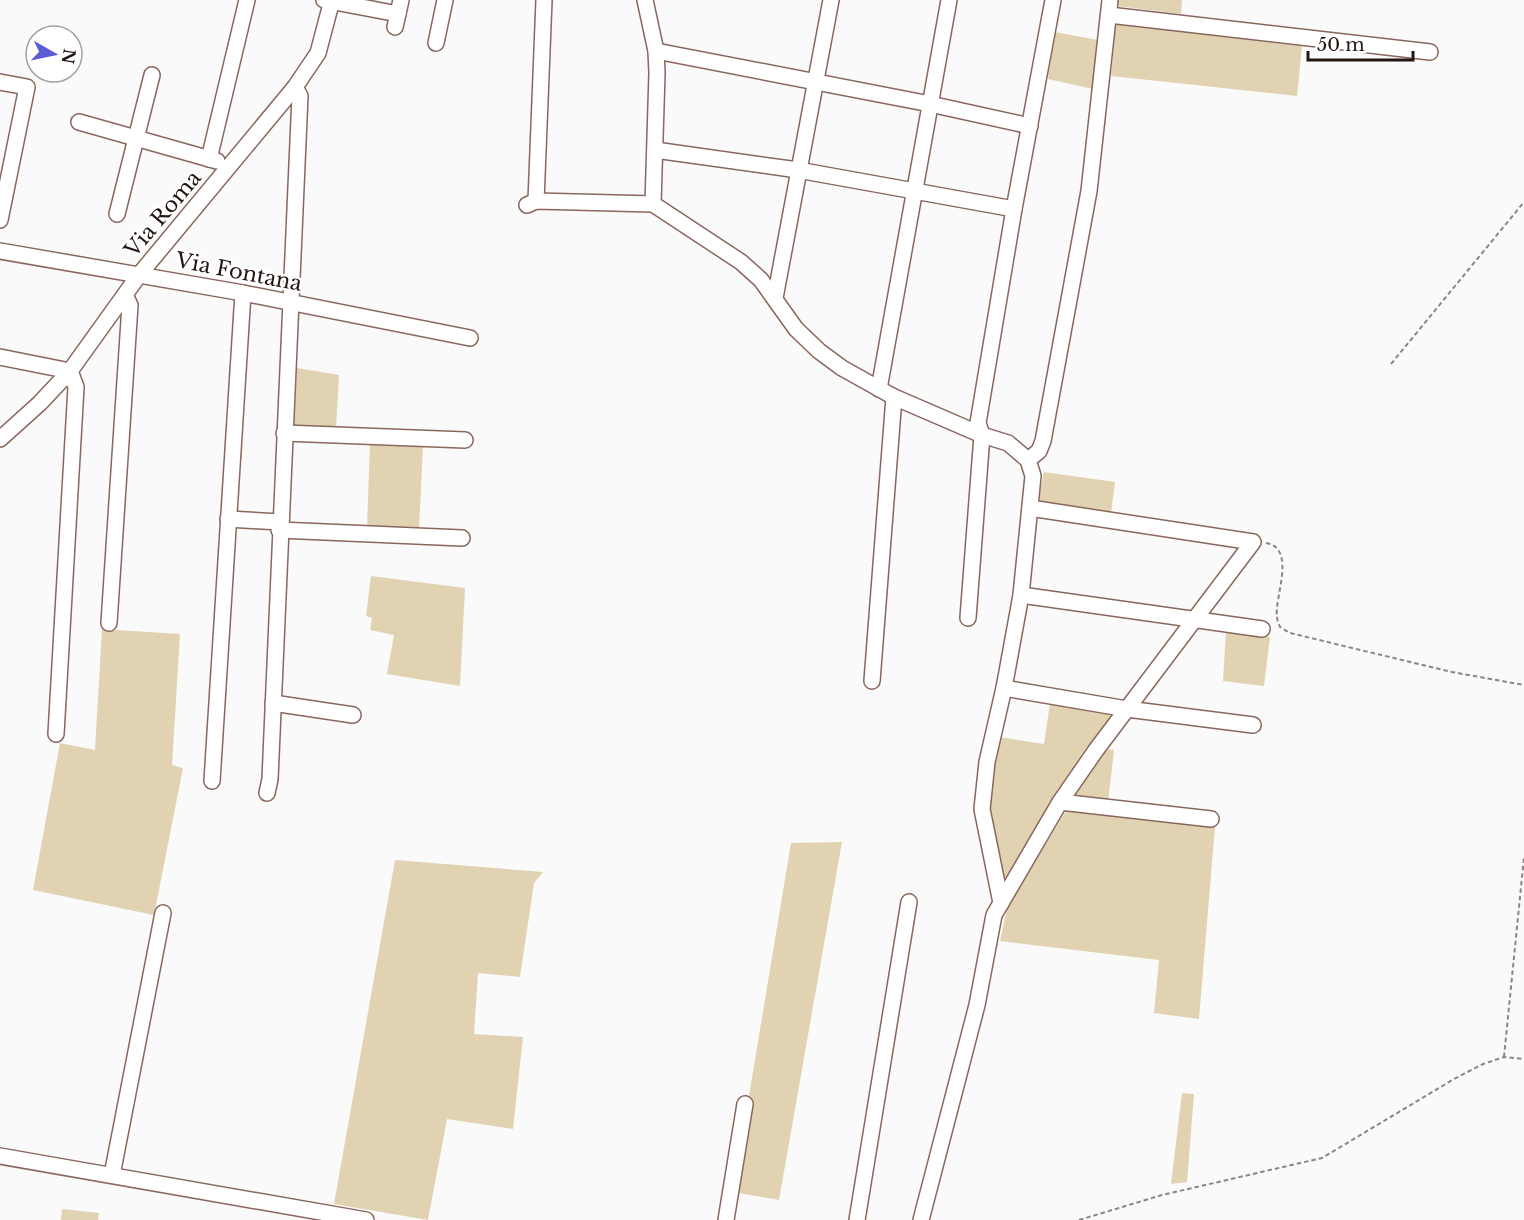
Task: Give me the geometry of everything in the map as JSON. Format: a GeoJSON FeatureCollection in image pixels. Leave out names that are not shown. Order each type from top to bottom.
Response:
{"type":"FeatureCollection","features":[{"type":"Feature","properties":{"kind":"street"},"geometry":{"type":"LineString","coordinates":[[209,159],[247,0]]}},
{"type":"Feature","properties":{"kind":"street"},"geometry":{"type":"LineString","coordinates":[[436,43],[444,0]]}},
{"type":"Feature","properties":{"kind":"street"},"geometry":{"type":"LineString","coordinates":[[543,0],[532,203],[653,204],[741,262],[761,280],[807,341],[842,368],[894,397],[982,435],[1008,443],[1028,460],[1033,476],[1021,595],[1004,688],[987,762],[982,809],[1001,903]]}},
{"type":"Feature","properties":{"kind":"street"},"geometry":{"type":"LineString","coordinates":[[645,0],[656,51],[657,73],[653,204]]}},
{"type":"Feature","properties":{"kind":"street"},"geometry":{"type":"LineString","coordinates":[[775,298],[831,0]]}},
{"type":"Feature","properties":{"kind":"street"},"geometry":{"type":"LineString","coordinates":[[879,389],[949,0]]}},
{"type":"Feature","properties":{"kind":"street"},"geometry":{"type":"LineString","coordinates":[[968,618],[982,435],[978,423],[1014,209],[1053,0]]}},
{"type":"Feature","properties":{"kind":"street"},"geometry":{"type":"LineString","coordinates":[[329,1],[398,14]]}},
{"type":"Feature","properties":{"kind":"street","name":"Via Roma"},"geometry":{"type":"LineString","coordinates":[[0,439],[40,403],[70,370],[139,275],[295,87],[318,53],[329,1]]}},
{"type":"Feature","properties":{"kind":"street"},"geometry":{"type":"LineString","coordinates":[[1028,460],[1039,451],[1043,441],[1089,191],[1110,7],[1430,52]]}},
{"type":"Feature","properties":{"kind":"street"},"geometry":{"type":"LineString","coordinates":[[656,51],[930,104],[1030,126]]}},
{"type":"Feature","properties":{"kind":"street"},"geometry":{"type":"LineString","coordinates":[[117,214],[152,75]]}},
{"type":"Feature","properties":{"kind":"street"},"geometry":{"type":"LineString","coordinates":[[0,82],[27,87],[0,220]]}},
{"type":"Feature","properties":{"kind":"street"},"geometry":{"type":"LineString","coordinates":[[267,793],[270,779],[284,433],[292,304],[300,96],[295,87]]}},
{"type":"Feature","properties":{"kind":"street"},"geometry":{"type":"LineString","coordinates":[[79,122],[231,165]]}},
{"type":"Feature","properties":{"kind":"street"},"geometry":{"type":"LineString","coordinates":[[655,150],[798,170],[1014,209]]}},
{"type":"Feature","properties":{"kind":"street","name":"Via Fontana"},"geometry":{"type":"LineString","coordinates":[[0,251],[243,293],[470,338]]}},
{"type":"Feature","properties":{"kind":"street"},"geometry":{"type":"LineString","coordinates":[[212,782],[243,293]]}},
{"type":"Feature","properties":{"kind":"street"},"geometry":{"type":"LineString","coordinates":[[109,623],[130,305],[125,295]]}},
{"type":"Feature","properties":{"kind":"street"},"geometry":{"type":"LineString","coordinates":[[0,357],[70,370],[76,387],[56,734]]}},
{"type":"Feature","properties":{"kind":"street"},"geometry":{"type":"LineString","coordinates":[[872,681],[894,397]]}},
{"type":"Feature","properties":{"kind":"street"},"geometry":{"type":"LineString","coordinates":[[284,433],[465,440]]}},
{"type":"Feature","properties":{"kind":"street"},"geometry":{"type":"LineString","coordinates":[[921,1220],[978,1005],[994,915],[1060,802],[1096,750],[1196,620],[1252,542],[1030,508]]}},
{"type":"Feature","properties":{"kind":"street"},"geometry":{"type":"LineString","coordinates":[[228,519],[280,526],[462,538]]}},
{"type":"Feature","properties":{"kind":"street"},"geometry":{"type":"LineString","coordinates":[[1021,595],[1262,629]]}},
{"type":"Feature","properties":{"kind":"street"},"geometry":{"type":"LineString","coordinates":[[1004,688],[1127,709],[1253,725]]}},
{"type":"Feature","properties":{"kind":"street"},"geometry":{"type":"LineString","coordinates":[[273,704],[353,715]]}},
{"type":"Feature","properties":{"kind":"street"},"geometry":{"type":"LineString","coordinates":[[1060,802],[1211,819]]}},
{"type":"Feature","properties":{"kind":"street"},"geometry":{"type":"LineString","coordinates":[[857,1220],[909,902]]}},
{"type":"Feature","properties":{"kind":"street"},"geometry":{"type":"LineString","coordinates":[[112,1175],[163,913]]}},
{"type":"Feature","properties":{"kind":"street"},"geometry":{"type":"LineString","coordinates":[[726,1220],[745,1104]]}},
{"type":"Feature","properties":{"kind":"street"},"geometry":{"type":"LineString","coordinates":[[0,1156],[366,1220]]}},
{"type":"Feature","properties":{"kind":"path"},"geometry":{"type":"LineString","coordinates":[[1391,364],[1524,202]]}},
{"type":"Feature","properties":{"kind":"path"},"geometry":{"type":"LineString","coordinates":[[1252,542],[1270,543],[1279,549],[1282,572],[1276,617],[1280,627],[1290,633],[1452,672],[1524,685]]}},
{"type":"Feature","properties":{"kind":"path"},"geometry":{"type":"LineString","coordinates":[[1504,1057],[1524,857]]}},
{"type":"Feature","properties":{"kind":"path"},"geometry":{"type":"LineString","coordinates":[[1078,1220],[1162,1195],[1322,1158],[1483,1064],[1504,1057],[1524,1059]]}},
{"type":"Feature","properties":{"kind":"shaded area"},"geometry":{"type":"Polygon","coordinates":[[[1118,0],[1182,0],[1181,14],[1117,6],[1118,0]]]}},
{"type":"Feature","properties":{"kind":"shaded area"},"geometry":{"type":"Polygon","coordinates":[[[1116,23],[1302,46],[1297,96],[1111,76],[1116,23]]]}},
{"type":"Feature","properties":{"kind":"shaded area"},"geometry":{"type":"Polygon","coordinates":[[[1055,32],[1098,40],[1093,89],[1048,79],[1055,32]]]}},
{"type":"Feature","properties":{"kind":"shaded area"},"geometry":{"type":"Polygon","coordinates":[[[297,368],[339,375],[336,428],[294,427],[297,368]]]}},
{"type":"Feature","properties":{"kind":"shaded area"},"geometry":{"type":"Polygon","coordinates":[[[370,444],[423,446],[419,530],[367,527],[370,444]]]}},
{"type":"Feature","properties":{"kind":"shaded area"},"geometry":{"type":"Polygon","coordinates":[[[1044,472],[1115,482],[1111,514],[1038,503],[1044,472]]]}},
{"type":"Feature","properties":{"kind":"shaded area"},"geometry":{"type":"Polygon","coordinates":[[[371,576],[465,588],[460,686],[387,674],[394,635],[370,630],[372,618],[366,616],[371,576]]]}},
{"type":"Feature","properties":{"kind":"shaded area"},"geometry":{"type":"Polygon","coordinates":[[[102,629],[180,634],[172,765],[183,768],[154,915],[33,890],[60,743],[95,750],[102,629]]]}},
{"type":"Feature","properties":{"kind":"shaded area"},"geometry":{"type":"Polygon","coordinates":[[[1226,632],[1270,637],[1264,686],[1223,681],[1226,632]]]}},
{"type":"Feature","properties":{"kind":"shaded area"},"geometry":{"type":"Polygon","coordinates":[[[1050,703],[1108,712],[1111,717],[1056,795],[1008,877],[1002,876],[990,818],[991,786],[999,737],[1044,744],[1050,703]]]}},
{"type":"Feature","properties":{"kind":"shaded area"},"geometry":{"type":"Polygon","coordinates":[[[1106,749],[1114,750],[1108,802],[1076,798],[1075,795],[1106,749]]]}},
{"type":"Feature","properties":{"kind":"shaded area"},"geometry":{"type":"Polygon","coordinates":[[[1067,809],[1215,827],[1199,1019],[1154,1013],[1159,960],[1000,941],[1007,909],[1067,809]]]}},
{"type":"Feature","properties":{"kind":"shaded area"},"geometry":{"type":"Polygon","coordinates":[[[842,842],[779,1200],[733,1192],[791,843],[842,842]]]}},
{"type":"Feature","properties":{"kind":"shaded area"},"geometry":{"type":"Polygon","coordinates":[[[395,860],[543,872],[534,883],[520,977],[478,973],[474,1034],[523,1037],[513,1129],[447,1119],[428,1220],[334,1204],[395,860]]]}},
{"type":"Feature","properties":{"kind":"shaded area"},"geometry":{"type":"Polygon","coordinates":[[[1182,1093],[1194,1094],[1187,1182],[1171,1184],[1182,1093]]]}},
{"type":"Feature","properties":{"kind":"shaded area"},"geometry":{"type":"Polygon","coordinates":[[[62,1209],[99,1213],[98,1220],[61,1220],[62,1209]]]}}]}
